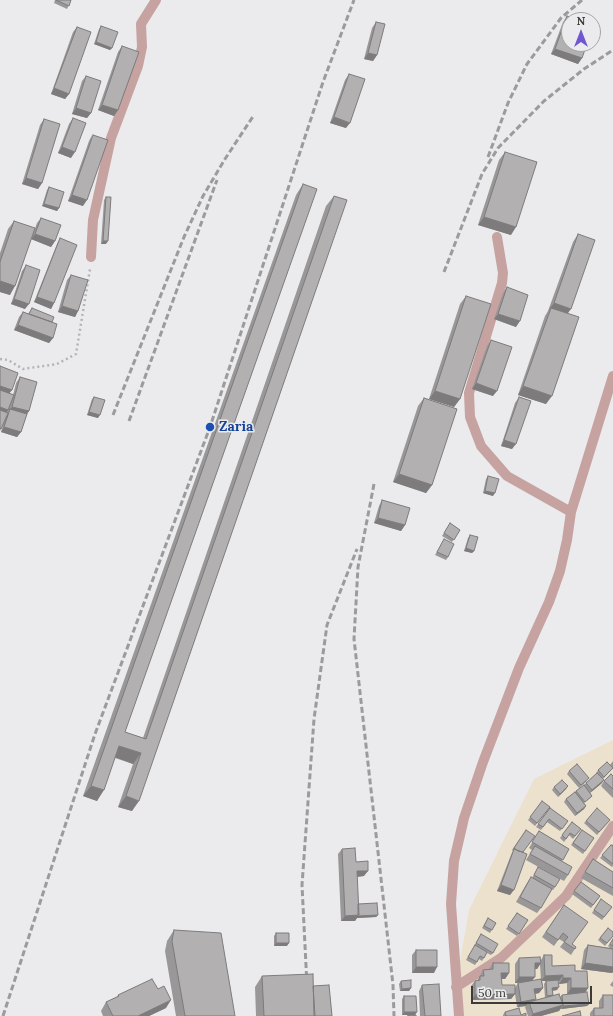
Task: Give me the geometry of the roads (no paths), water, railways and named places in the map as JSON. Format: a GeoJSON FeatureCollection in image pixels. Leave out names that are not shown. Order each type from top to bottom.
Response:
{"type":"FeatureCollection","features":[{"type":"Feature","properties":{"kind":"street"},"geometry":{"type":"LineString","coordinates":[[91,257],[93,220],[111,138],[138,66],[142,47],[141,24],[156,0]]}},
{"type":"Feature","properties":{"kind":"street"},"geometry":{"type":"LineString","coordinates":[[497,237],[503,273],[502,283],[469,393],[470,417],[481,446],[507,476],[571,512]]}},
{"type":"Feature","properties":{"kind":"street"},"geometry":{"type":"LineString","coordinates":[[459,1016],[451,904],[454,861],[464,818],[482,762],[518,668],[550,602],[568,540],[571,512],[613,376]]}},
{"type":"Feature","properties":{"kind":"street"},"geometry":{"type":"LineString","coordinates":[[456,987],[500,958],[566,896],[613,826]]}},
{"type":"Feature","properties":{"kind":"railway"},"geometry":{"type":"LineString","coordinates":[[3,1016],[95,734],[210,427],[323,82],[354,0]]}},
{"type":"Feature","properties":{"kind":"railway"},"geometry":{"type":"LineString","coordinates":[[488,157],[508,103],[527,64],[561,18],[582,0]]}},
{"type":"Feature","properties":{"kind":"railway"},"geometry":{"type":"LineString","coordinates":[[444,272],[482,174],[498,148],[544,101],[584,69],[613,50]]}},
{"type":"Feature","properties":{"kind":"railway"},"geometry":{"type":"LineString","coordinates":[[113,415],[184,237],[203,196],[254,115]]}},
{"type":"Feature","properties":{"kind":"railway"},"geometry":{"type":"LineString","coordinates":[[129,421],[217,180]]}},
{"type":"Feature","properties":{"kind":"railway"},"geometry":{"type":"LineString","coordinates":[[374,484],[358,567],[354,639],[393,985],[394,1016]]}},
{"type":"Feature","properties":{"kind":"railway"},"geometry":{"type":"LineString","coordinates":[[307,986],[302,885],[314,719],[327,625],[357,549]]}},
{"type":"Feature","properties":{"kind":"place","name":"Zaria"},"geometry":{"type":"Point","coordinates":[210,427]}}]}
